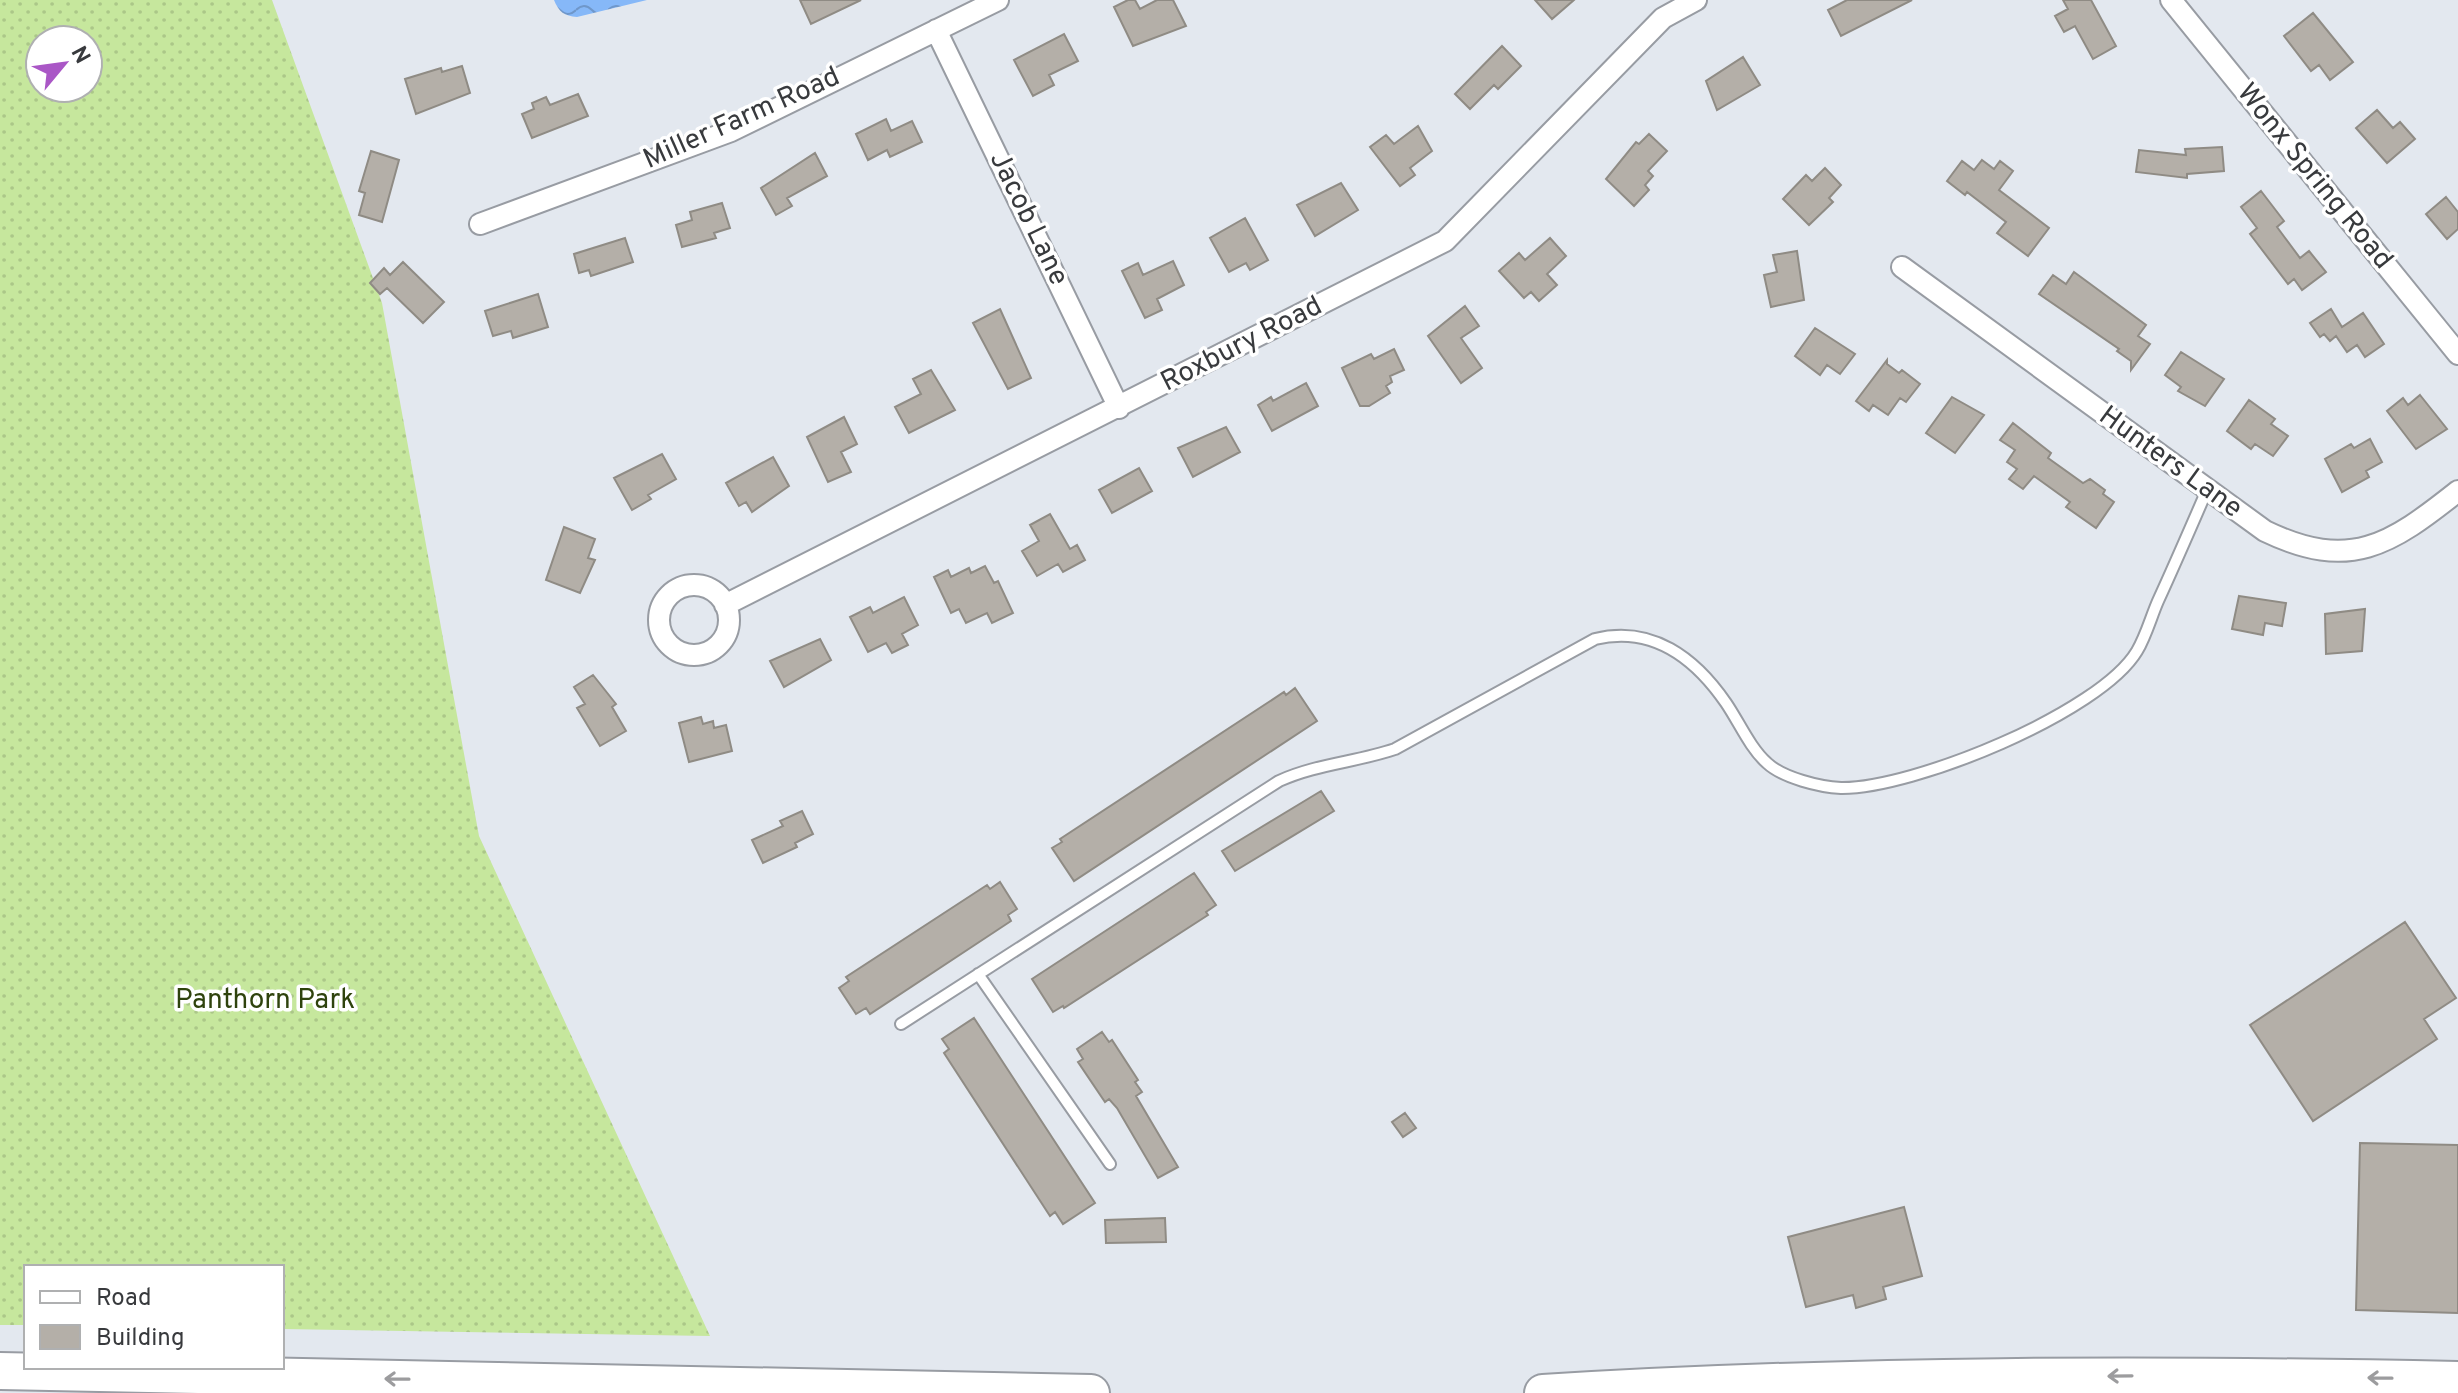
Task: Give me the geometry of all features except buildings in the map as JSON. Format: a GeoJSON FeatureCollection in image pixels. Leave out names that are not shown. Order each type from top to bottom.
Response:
{"type":"FeatureCollection","features":[{"type":"Feature","properties":{"kind":"highway"},"geometry":{"type":"LineString","coordinates":[[0,1371],[1091,1393]]}},
{"type":"Feature","properties":{"kind":"highway"},"geometry":{"type":"LineString","coordinates":[[1543,1393],[1743,1382],[2182,1375],[2458,1380]]}},
{"type":"Feature","properties":{"kind":"street","name":"Miller Farm Road"},"geometry":{"type":"LineString","coordinates":[[480,224],[731,131],[998,0]]}},
{"type":"Feature","properties":{"kind":"street","name":"Roxbury Road"},"geometry":{"type":"LineString","coordinates":[[725,605],[1445,241],[1663,18],[1696,0]]}},
{"type":"Feature","properties":{"kind":"street","name":"Wonx Spring Road"},"geometry":{"type":"LineString","coordinates":[[2171,0],[2458,354]]}},
{"type":"Feature","properties":{"kind":"street","name":"Jacob Lane"},"geometry":{"type":"LineString","coordinates":[[936,30],[1119,408]]}},
{"type":"Feature","properties":{"kind":"street","name":"Hunters Lane"},"geometry":{"type":"LineString","coordinates":[[1902,267],[2265,531],[2301,548],[2333,552],[2378,545],[2426,517],[2458,491]]}},
{"type":"Feature","properties":{"kind":"lane"},"geometry":{"type":"LineString","coordinates":[[901,1024],[1279,781],[1300,771],[1363,760],[1395,749],[1595,639],[1621,633],[1659,643],[1690,661],[1725,701],[1767,764],[1808,781],[1841,788],[1900,780],[2021,736],[2073,709],[2113,680],[2137,652],[2207,490]]}},
{"type":"Feature","properties":{"kind":"lane"},"geometry":{"type":"LineString","coordinates":[[978,974],[1110,1164]]}},
{"type":"Feature","properties":{"kind":"green space","name":"Panthorn Park"},"geometry":{"type":"Polygon","coordinates":[[[0,0],[272,0],[382,303],[479,836],[710,1336],[284,1329],[284,1265],[24,1265],[24,1325],[0,1325],[0,0]]]}},
{"type":"Feature","properties":{"kind":"water"},"geometry":{"type":"Polygon","coordinates":[[[554,0],[647,0],[577,17],[562,13],[554,0]]]}}]}
